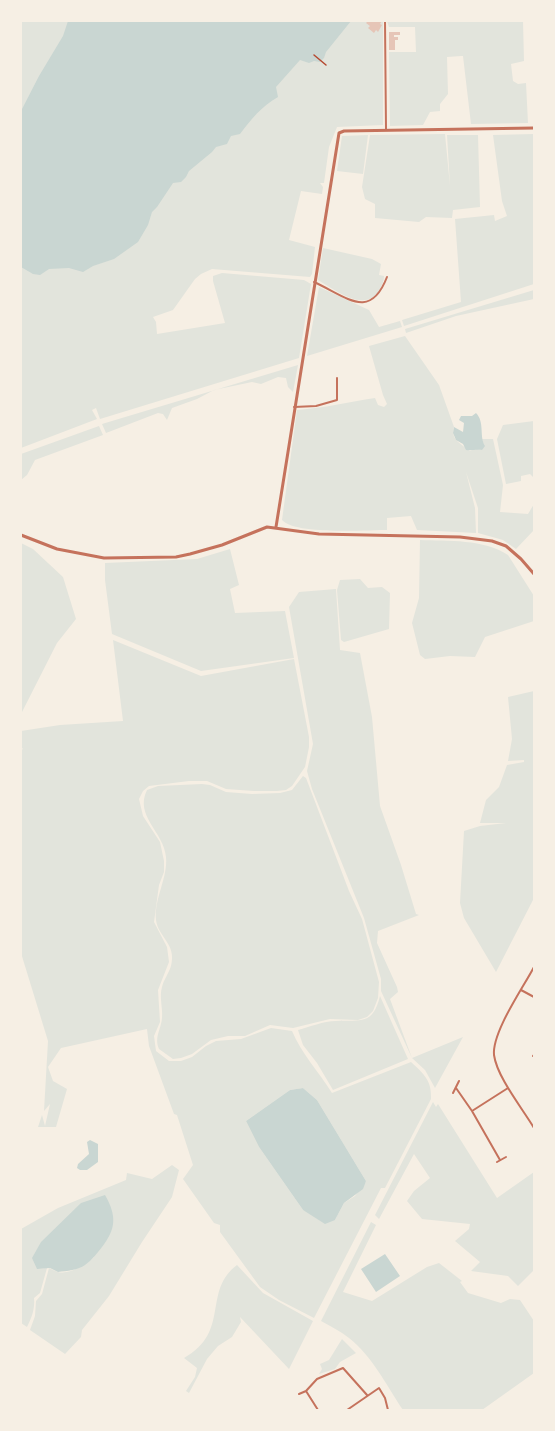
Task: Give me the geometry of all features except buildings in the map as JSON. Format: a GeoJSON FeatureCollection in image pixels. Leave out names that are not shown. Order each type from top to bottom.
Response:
{"type":"FeatureCollection","features":[{"type":"Feature","properties":{"kind":"street"},"geometry":{"type":"LineString","coordinates":[[385,21],[386,131]]}},
{"type":"Feature","properties":{"kind":"street"},"geometry":{"type":"LineString","coordinates":[[276,527],[337,137],[344,131],[534,128]]}},
{"type":"Feature","properties":{"kind":"street"},"geometry":{"type":"LineString","coordinates":[[314,282],[364,303],[376,297],[387,277]]}},
{"type":"Feature","properties":{"kind":"street"},"geometry":{"type":"LineString","coordinates":[[294,408],[316,406],[337,400],[337,378]]}},
{"type":"Feature","properties":{"kind":"street"},"geometry":{"type":"LineString","coordinates":[[21,535],[57,549],[93,557],[176,556],[222,545],[267,526],[319,534],[434,535],[492,541],[506,546],[534,574]]}},
{"type":"Feature","properties":{"kind":"street"},"geometry":{"type":"LineString","coordinates":[[534,967],[497,1033],[494,1043],[497,1065],[534,1126]]}},
{"type":"Feature","properties":{"kind":"street"},"geometry":{"type":"LineString","coordinates":[[521,990],[534,997]]}},
{"type":"Feature","properties":{"kind":"street"},"geometry":{"type":"LineString","coordinates":[[453,1093],[459,1081]]}},
{"type":"Feature","properties":{"kind":"street"},"geometry":{"type":"LineString","coordinates":[[472,1111],[509,1087]]}},
{"type":"Feature","properties":{"kind":"street"},"geometry":{"type":"LineString","coordinates":[[456,1088],[472,1111],[499,1161],[506,1157]]}},
{"type":"Feature","properties":{"kind":"street"},"geometry":{"type":"LineString","coordinates":[[300,1394],[317,1379],[344,1368],[367,1395]]}},
{"type":"Feature","properties":{"kind":"street"},"geometry":{"type":"LineString","coordinates":[[347,1410],[380,1388],[388,1410]]}},
{"type":"Feature","properties":{"kind":"street"},"geometry":{"type":"LineString","coordinates":[[306,1391],[318,1410]]}},
{"type":"Feature","properties":{"kind":"path"},"geometry":{"type":"LineString","coordinates":[[314,55],[326,65]]}},
{"type":"Feature","properties":{"kind":"shaded area"},"geometry":{"type":"Polygon","coordinates":[[[21,21],[383,21],[383,125],[337,127],[329,147],[324,183],[320,183],[323,187],[322,194],[301,191],[289,240],[315,247],[310,277],[212,269],[195,279],[173,310],[153,317],[157,334],[225,323],[213,281],[213,276],[222,273],[304,280],[311,284],[299,358],[100,419],[96,408],[92,410],[97,419],[21,448],[21,21]]]}},
{"type":"Feature","properties":{"kind":"shaded area"},"geometry":{"type":"Polygon","coordinates":[[[68,21],[351,21],[320,62],[309,63],[300,60],[276,87],[278,97],[257,113],[240,134],[231,136],[227,144],[216,147],[189,171],[181,182],[173,183],[152,212],[148,225],[138,242],[114,259],[83,272],[69,268],[49,269],[40,275],[21,267],[21,111],[63,36],[68,21]]]}},
{"type":"Feature","properties":{"kind":"shaded area"},"geometry":{"type":"Polygon","coordinates":[[[387,21],[523,21],[524,61],[511,64],[513,81],[518,84],[526,83],[528,123],[471,124],[463,56],[461,56],[447,57],[448,94],[440,104],[440,111],[430,112],[423,125],[390,126],[389,52],[416,52],[415,27],[389,27],[387,21]]]}},
{"type":"Feature","properties":{"kind":"shaded area"},"geometry":{"type":"Polygon","coordinates":[[[445,134],[450,186],[447,135],[478,135],[480,207],[453,210],[452,218],[426,217],[419,222],[375,218],[375,204],[365,199],[362,187],[370,135],[445,134]]]}},
{"type":"Feature","properties":{"kind":"shaded area"},"geometry":{"type":"Polygon","coordinates":[[[534,134],[534,284],[404,326],[402,320],[461,302],[455,219],[494,215],[495,221],[507,216],[502,201],[493,135],[534,134]]]}},
{"type":"Feature","properties":{"kind":"shaded area"},"geometry":{"type":"Polygon","coordinates":[[[368,135],[363,174],[337,171],[342,136],[368,135]]]}},
{"type":"Feature","properties":{"kind":"shaded area"},"geometry":{"type":"Polygon","coordinates":[[[323,248],[372,259],[381,264],[379,275],[384,276],[384,280],[380,289],[367,300],[358,300],[341,294],[318,280],[323,248]]]}},
{"type":"Feature","properties":{"kind":"shaded area"},"geometry":{"type":"Polygon","coordinates":[[[319,287],[369,310],[379,327],[400,321],[402,327],[307,356],[319,287]]]}},
{"type":"Feature","properties":{"kind":"shaded area"},"geometry":{"type":"Polygon","coordinates":[[[534,290],[534,299],[456,316],[406,333],[405,329],[534,290]]]}},
{"type":"Feature","properties":{"kind":"shaded area"},"geometry":{"type":"Polygon","coordinates":[[[405,336],[439,385],[454,427],[454,435],[458,441],[470,451],[482,450],[482,439],[493,439],[503,485],[500,512],[528,514],[534,504],[534,530],[516,549],[503,540],[478,533],[478,508],[466,472],[475,508],[476,533],[417,530],[411,516],[387,518],[387,530],[315,530],[289,525],[282,520],[297,410],[375,398],[378,405],[384,407],[387,404],[369,346],[405,336]]]}},
{"type":"Feature","properties":{"kind":"shaded area"},"geometry":{"type":"Polygon","coordinates":[[[298,365],[293,392],[288,387],[286,378],[278,377],[261,384],[252,382],[217,389],[298,365]]]}},
{"type":"Feature","properties":{"kind":"shaded area"},"geometry":{"type":"Polygon","coordinates":[[[213,391],[172,408],[167,420],[163,414],[158,413],[106,433],[102,424],[213,391]]]}},
{"type":"Feature","properties":{"kind":"shaded area"},"geometry":{"type":"Polygon","coordinates":[[[476,413],[479,417],[485,446],[482,450],[466,450],[463,444],[456,440],[453,433],[454,427],[463,432],[464,423],[459,420],[461,416],[472,416],[476,413]]]}},
{"type":"Feature","properties":{"kind":"shaded area"},"geometry":{"type":"Polygon","coordinates":[[[534,421],[534,478],[530,474],[521,476],[521,481],[506,484],[497,439],[503,425],[534,421]]]}},
{"type":"Feature","properties":{"kind":"shaded area"},"geometry":{"type":"Polygon","coordinates":[[[99,426],[103,435],[35,460],[27,475],[21,480],[21,454],[99,426]]]}},
{"type":"Feature","properties":{"kind":"shaded area"},"geometry":{"type":"Polygon","coordinates":[[[420,540],[477,543],[508,555],[534,596],[534,621],[485,637],[475,657],[450,656],[425,659],[420,655],[412,623],[419,598],[420,540]]]}},
{"type":"Feature","properties":{"kind":"shaded area"},"geometry":{"type":"Polygon","coordinates":[[[21,543],[33,549],[63,577],[76,619],[57,643],[21,714],[21,543]]]}},
{"type":"Feature","properties":{"kind":"shaded area"},"geometry":{"type":"Polygon","coordinates":[[[230,549],[239,585],[230,589],[235,613],[285,611],[294,658],[201,671],[112,634],[105,563],[197,559],[230,549]]]}},
{"type":"Feature","properties":{"kind":"shaded area"},"geometry":{"type":"Polygon","coordinates":[[[360,579],[368,588],[382,587],[390,593],[389,629],[344,642],[341,640],[337,590],[340,580],[360,579]]]}},
{"type":"Feature","properties":{"kind":"shaded area"},"geometry":{"type":"Polygon","coordinates":[[[336,589],[340,650],[360,653],[372,717],[380,806],[416,914],[419,915],[378,931],[377,943],[397,987],[398,992],[390,999],[412,1058],[381,991],[381,979],[364,918],[312,789],[307,771],[313,744],[289,607],[299,592],[336,589]]]}},
{"type":"Feature","properties":{"kind":"shaded area"},"geometry":{"type":"Polygon","coordinates":[[[113,640],[201,676],[294,659],[309,747],[305,767],[292,786],[286,790],[254,791],[226,789],[207,781],[189,781],[149,786],[139,799],[143,816],[160,842],[164,861],[154,922],[167,947],[169,962],[158,990],[160,1022],[154,1036],[156,1051],[169,1061],[181,1061],[192,1057],[216,1041],[241,1039],[271,1028],[292,1031],[305,1055],[332,1093],[411,1062],[429,1083],[431,1099],[385,1188],[381,1188],[314,1318],[279,1300],[260,1287],[220,1232],[220,1225],[214,1223],[183,1179],[193,1165],[177,1115],[174,1114],[149,1046],[147,1029],[61,1048],[48,1067],[53,1081],[67,1089],[56,1127],[38,1127],[42,1115],[45,1126],[50,1104],[44,1111],[48,1041],[21,953],[21,750],[23,749],[21,731],[60,725],[123,721],[113,640]],[[303,1088],[290,1090],[246,1121],[259,1147],[303,1210],[335,1220],[344,1203],[355,1196],[366,1181],[317,1100],[303,1088]]]}},
{"type":"Feature","properties":{"kind":"shaded area"},"geometry":{"type":"Polygon","coordinates":[[[534,691],[534,898],[496,972],[464,918],[460,903],[464,831],[480,826],[506,823],[480,823],[486,800],[499,787],[507,765],[524,762],[524,760],[508,761],[512,739],[508,697],[534,691]]]}},
{"type":"Feature","properties":{"kind":"shaded area"},"geometry":{"type":"Polygon","coordinates":[[[303,776],[306,778],[362,919],[379,982],[378,998],[373,1011],[367,1017],[358,1020],[330,1019],[293,1028],[270,1025],[245,1036],[228,1036],[211,1040],[192,1054],[173,1059],[159,1049],[157,1041],[162,1018],[161,991],[172,958],[169,946],[156,920],[166,857],[164,848],[144,808],[147,790],[158,786],[202,784],[226,792],[280,793],[292,790],[303,776]]]}},
{"type":"Feature","properties":{"kind":"shaded area"},"geometry":{"type":"Polygon","coordinates":[[[380,996],[408,1059],[333,1090],[303,1045],[298,1030],[326,1022],[365,1019],[374,1012],[380,996]]]}},
{"type":"Feature","properties":{"kind":"shaded area"},"geometry":{"type":"Polygon","coordinates":[[[463,1037],[435,1088],[425,1070],[412,1058],[463,1037]]]}},
{"type":"Feature","properties":{"kind":"shaded area"},"geometry":{"type":"Polygon","coordinates":[[[303,1088],[317,1100],[366,1181],[363,1189],[344,1203],[335,1220],[325,1224],[303,1210],[259,1147],[246,1121],[290,1090],[303,1088]]]}},
{"type":"Feature","properties":{"kind":"shaded area"},"geometry":{"type":"Polygon","coordinates":[[[433,1102],[436,1107],[438,1104],[497,1198],[534,1172],[534,1270],[518,1286],[508,1276],[471,1271],[480,1262],[455,1241],[469,1229],[470,1224],[422,1219],[407,1201],[414,1191],[430,1178],[414,1154],[379,1219],[375,1215],[433,1102]]]}},
{"type":"Feature","properties":{"kind":"shaded area"},"geometry":{"type":"Polygon","coordinates":[[[90,1140],[98,1144],[98,1162],[87,1170],[80,1170],[77,1168],[78,1164],[89,1154],[87,1142],[90,1140]]]}},
{"type":"Feature","properties":{"kind":"shaded area"},"geometry":{"type":"Polygon","coordinates":[[[172,1165],[179,1170],[172,1197],[109,1296],[82,1330],[81,1337],[65,1354],[30,1330],[35,1316],[36,1301],[42,1294],[49,1268],[63,1273],[77,1268],[94,1257],[37,1269],[47,1268],[40,1293],[34,1298],[33,1313],[27,1327],[21,1323],[21,1229],[58,1208],[126,1180],[127,1173],[152,1179],[172,1165]]]}},
{"type":"Feature","properties":{"kind":"shaded area"},"geometry":{"type":"Polygon","coordinates":[[[105,1195],[112,1209],[112,1228],[107,1240],[92,1259],[82,1267],[72,1270],[58,1272],[50,1268],[37,1269],[32,1258],[41,1242],[81,1203],[105,1195]]]}},
{"type":"Feature","properties":{"kind":"shaded area"},"geometry":{"type":"Polygon","coordinates":[[[371,1222],[376,1225],[343,1292],[372,1301],[427,1267],[439,1263],[462,1281],[460,1282],[468,1293],[501,1303],[510,1299],[520,1300],[534,1321],[534,1373],[482,1410],[403,1410],[365,1353],[346,1335],[321,1321],[371,1222]]]}},
{"type":"Feature","properties":{"kind":"shaded area"},"geometry":{"type":"Polygon","coordinates":[[[385,1254],[400,1276],[376,1292],[361,1269],[385,1254]]]}},
{"type":"Feature","properties":{"kind":"shaded area"},"geometry":{"type":"Polygon","coordinates":[[[237,1265],[263,1293],[313,1321],[289,1369],[240,1317],[241,1322],[232,1337],[218,1346],[207,1359],[189,1393],[186,1391],[195,1377],[197,1368],[184,1358],[198,1348],[207,1336],[221,1287],[227,1275],[237,1265]]]}},
{"type":"Feature","properties":{"kind":"shaded area"},"geometry":{"type":"Polygon","coordinates":[[[342,1339],[356,1353],[340,1362],[335,1369],[319,1374],[322,1369],[320,1364],[329,1360],[342,1339]]]}}]}
